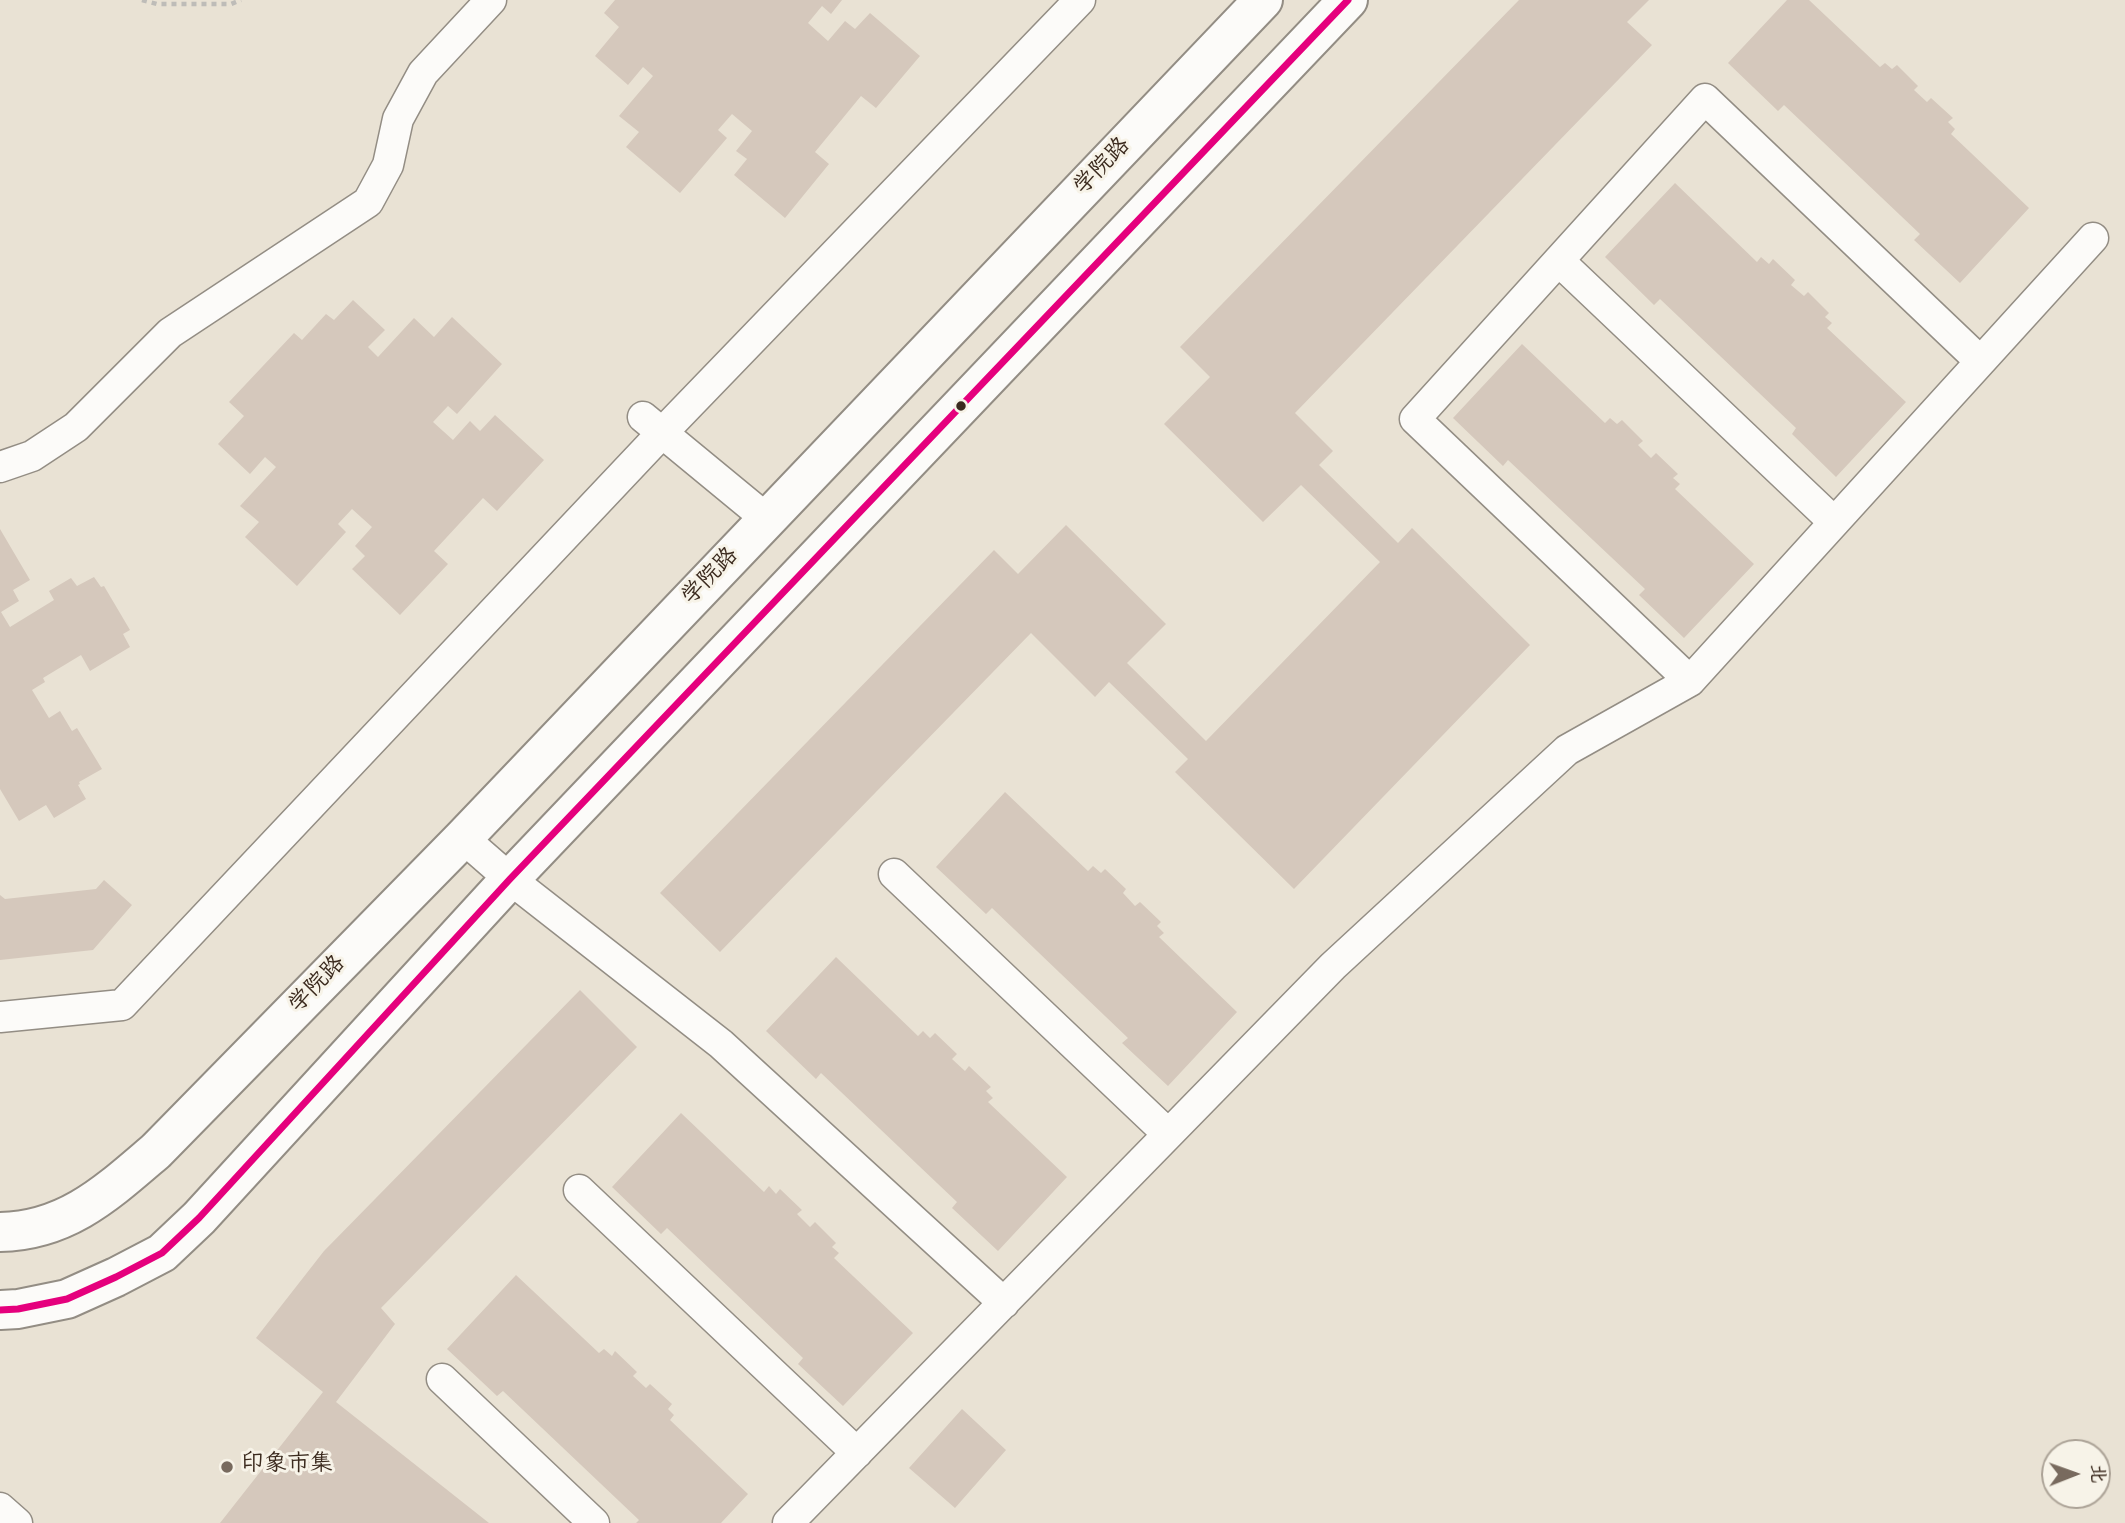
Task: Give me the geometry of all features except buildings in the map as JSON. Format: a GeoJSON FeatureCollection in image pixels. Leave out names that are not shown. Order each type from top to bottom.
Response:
{"type":"FeatureCollection","features":[{"type":"Feature","properties":{"kind":"street","name":"学院路"},"geometry":{"type":"LineString","coordinates":[[0,1232],[15,1232],[67,1218],[109,1191],[156,1151],[463,838],[1263,0]]}},
{"type":"Feature","properties":{"kind":"street"},"geometry":{"type":"LineString","coordinates":[[0,1310],[66,1299],[162,1253],[235,1180],[510,879],[1348,0]]}},
{"type":"Feature","properties":{"kind":"lane"},"geometry":{"type":"LineString","coordinates":[[0,467],[32,456],[76,427],[170,333],[368,202],[388,165],[398,119],[424,73],[491,0]]}},
{"type":"Feature","properties":{"kind":"lane"},"geometry":{"type":"LineString","coordinates":[[0,1017],[122,1005],[652,425],[1080,0]]}},
{"type":"Feature","properties":{"kind":"lane"},"geometry":{"type":"LineString","coordinates":[[1690,681],[1415,419],[1705,99],[1980,361]]}},
{"type":"Feature","properties":{"kind":"lane"},"geometry":{"type":"LineString","coordinates":[[788,1523],[1333,966],[1567,750],[1690,681],[2093,238]]}},
{"type":"Feature","properties":{"kind":"lane"},"geometry":{"type":"LineString","coordinates":[[1559,261],[1834,522]]}},
{"type":"Feature","properties":{"kind":"lane"},"geometry":{"type":"LineString","coordinates":[[652,425],[768,520]]}},
{"type":"Feature","properties":{"kind":"lane"},"geometry":{"type":"LineString","coordinates":[[463,838],[510,879],[721,1044],[1004,1303]]}},
{"type":"Feature","properties":{"kind":"lane"},"geometry":{"type":"LineString","coordinates":[[894,874],[1168,1134]]}},
{"type":"Feature","properties":{"kind":"lane"},"geometry":{"type":"LineString","coordinates":[[579,1190],[857,1453]]}},
{"type":"Feature","properties":{"kind":"lane"},"geometry":{"type":"LineString","coordinates":[[442,1379],[594,1523]]}},
{"type":"Feature","properties":{"kind":"lane"},"geometry":{"type":"LineString","coordinates":[[0,1508],[17,1523]]}},
{"type":"Feature","properties":{"kind":"path"},"geometry":{"type":"LineString","coordinates":[[142,0],[158,4],[231,4],[242,0]]}},
{"type":"Feature","properties":{"kind":"transit line"},"geometry":{"type":"LineString","coordinates":[[0,1310],[67,1299],[116,1277],[162,1253],[199,1218],[510,879],[1348,0]]}},
{"type":"Feature","properties":{"kind":"place","name":"印象市集"},"geometry":{"type":"Point","coordinates":[227,1467]}}]}
